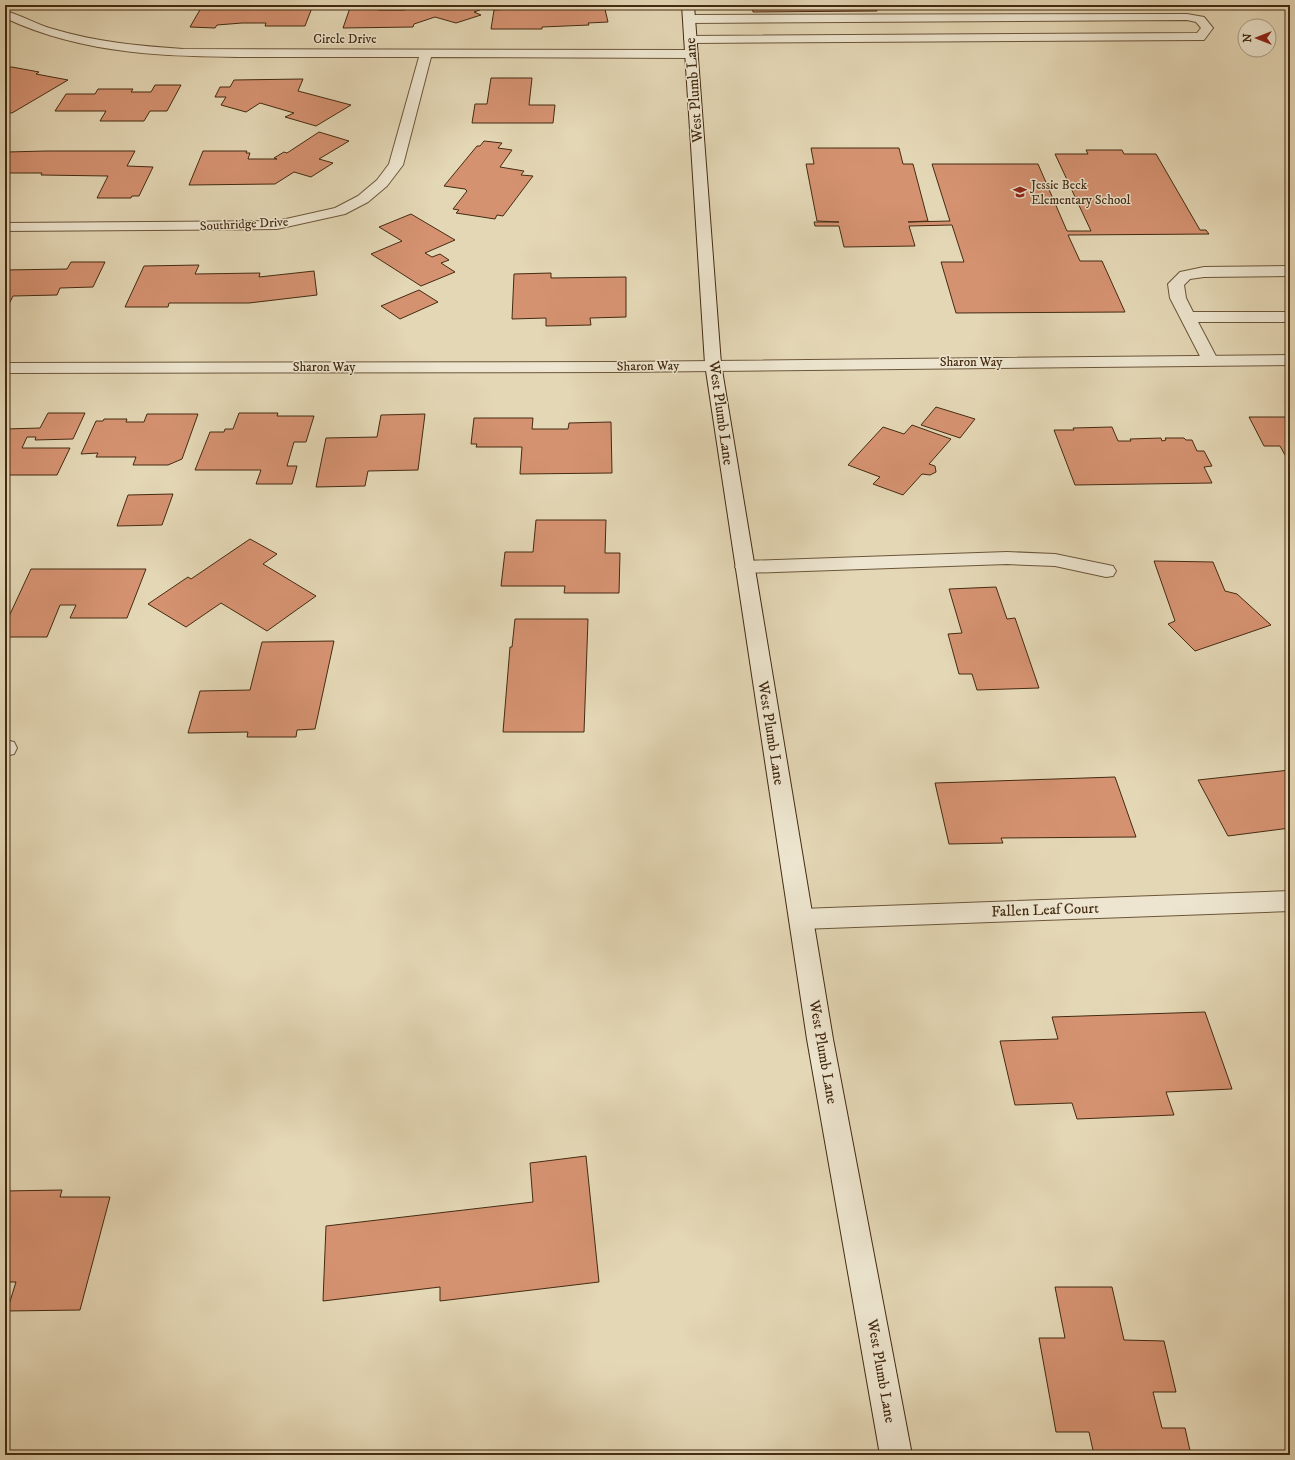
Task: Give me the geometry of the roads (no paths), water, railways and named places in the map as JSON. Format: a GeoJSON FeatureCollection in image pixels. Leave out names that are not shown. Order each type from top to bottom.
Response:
{"type":"FeatureCollection","features":[{"type":"Feature","properties":{"kind":"street","name":"Circle Drive"},"geometry":{"type":"LineString","coordinates":[[5,14],[30,25],[69,37],[146,50],[240,54],[426,54],[690,29]]}},
{"type":"Feature","properties":{"kind":"street"},"geometry":{"type":"LineString","coordinates":[[1187,17],[1200,19],[1207,28],[1200,37],[690,29],[1187,17]]}},
{"type":"Feature","properties":{"kind":"street","name":"West Plumb Lane"},"geometry":{"type":"LineString","coordinates":[[690,29],[713,364],[820,1039],[896,1455]]}},
{"type":"Feature","properties":{"kind":"street","name":"Southridge Drive"},"geometry":{"type":"LineString","coordinates":[[5,227],[277,225],[340,211],[363,199],[382,183],[396,165],[426,54]]}},
{"type":"Feature","properties":{"kind":"street"},"geometry":{"type":"LineString","coordinates":[[1210,360],[1178,298],[1176,284],[1185,275],[1204,272],[1290,271]]}},
{"type":"Feature","properties":{"kind":"street"},"geometry":{"type":"LineString","coordinates":[[1188,317],[1290,317]]}},
{"type":"Feature","properties":{"kind":"street","name":"Sharon Way"},"geometry":{"type":"LineString","coordinates":[[5,368],[616,367],[713,364],[1290,360]]}},
{"type":"Feature","properties":{"kind":"street"},"geometry":{"type":"LineString","coordinates":[[745,567],[1007,558],[1055,560],[1106,571]]}},
{"type":"Feature","properties":{"kind":"street","name":"Fallen Leaf Court"},"geometry":{"type":"LineString","coordinates":[[800,919],[1290,901]]}},
{"type":"Feature","properties":{"kind":"place","name":"Jessie Beck Elementary School"},"geometry":{"type":"Point","coordinates":[1020,192]}}]}
